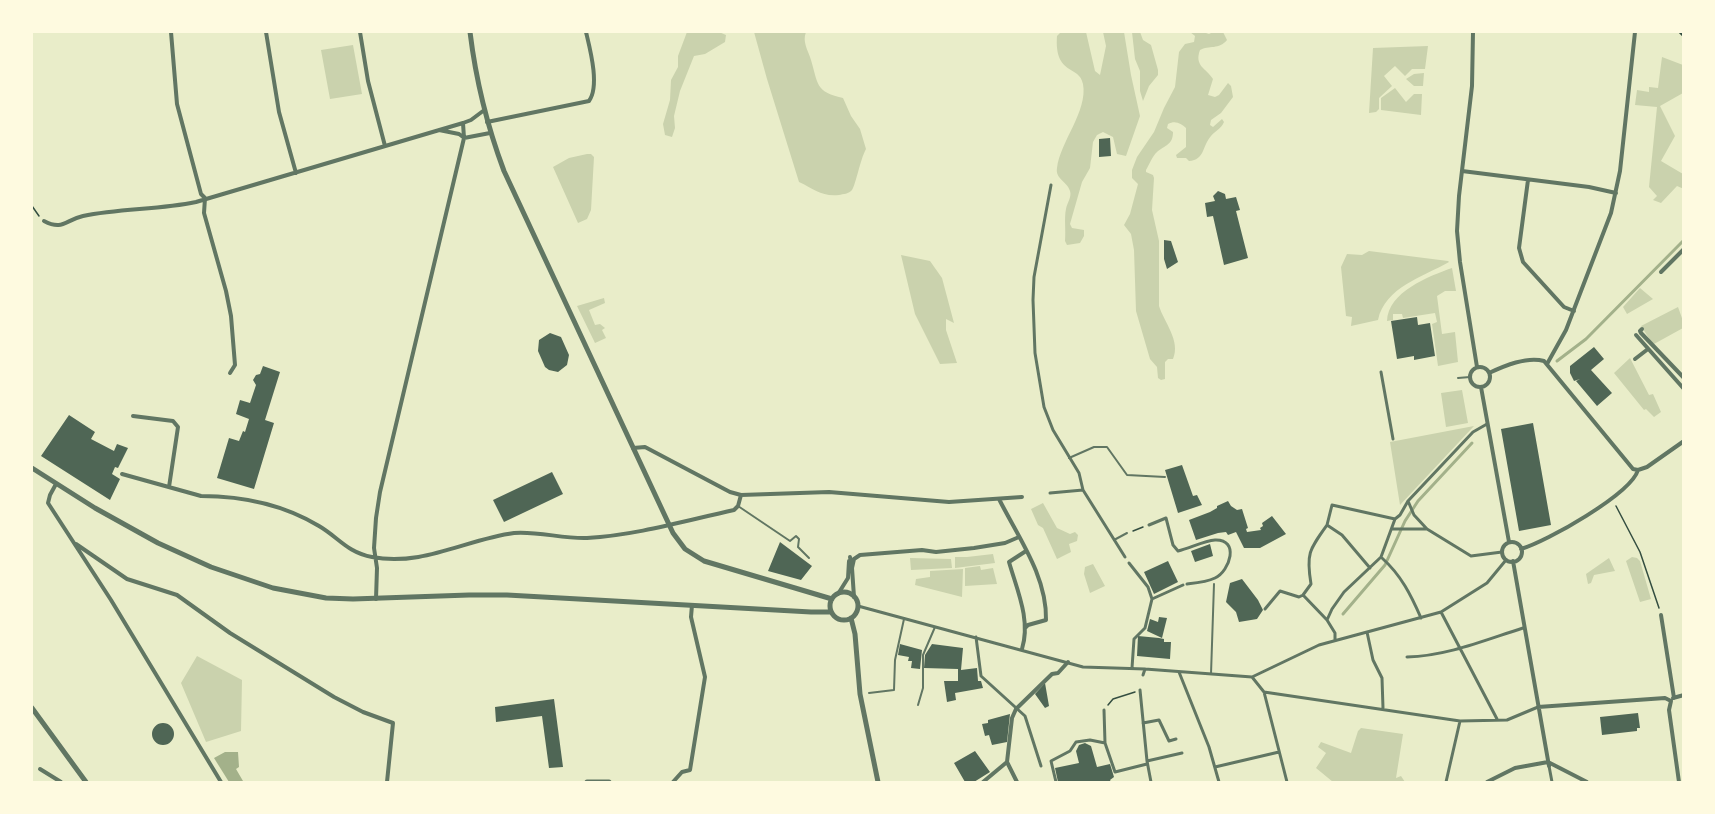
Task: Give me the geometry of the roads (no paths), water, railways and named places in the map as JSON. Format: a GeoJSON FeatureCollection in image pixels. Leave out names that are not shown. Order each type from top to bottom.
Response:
{"type":"FeatureCollection","features":[{"type":"Feature","properties":{"kind":"street"},"geometry":{"type":"LineString","coordinates":[[171,32],[179,115],[201,194],[205,198],[204,213],[226,291],[235,358],[235,365],[230,374]]}},
{"type":"Feature","properties":{"kind":"street"},"geometry":{"type":"LineString","coordinates":[[266,32],[279,112],[296,172]]}},
{"type":"Feature","properties":{"kind":"street"},"geometry":{"type":"LineString","coordinates":[[360,32],[368,81],[385,146]]}},
{"type":"Feature","properties":{"kind":"street"},"geometry":{"type":"LineString","coordinates":[[470,32],[483,111],[507,177],[673,533],[692,555],[704,561],[832,599]]}},
{"type":"Feature","properties":{"kind":"street"},"geometry":{"type":"LineString","coordinates":[[487,122],[589,101],[594,85],[586,32]]}},
{"type":"Feature","properties":{"kind":"street"},"geometry":{"type":"LineString","coordinates":[[1473,32],[1472,86],[1457,214],[1458,244],[1477,367]]}},
{"type":"Feature","properties":{"kind":"street"},"geometry":{"type":"LineString","coordinates":[[1547,364],[1563,337],[1611,213],[1616,193],[1635,32]]}},
{"type":"Feature","properties":{"kind":"street"},"geometry":{"type":"LineString","coordinates":[[44,221],[54,226],[62,226],[81,216],[196,202],[462,123],[471,120],[483,111]]}},
{"type":"Feature","properties":{"kind":"street"},"geometry":{"type":"LineString","coordinates":[[376,599],[375,518],[464,138],[462,123]]}},
{"type":"Feature","properties":{"kind":"street"},"geometry":{"type":"LineString","coordinates":[[438,130],[459,134],[464,138]]}},
{"type":"Feature","properties":{"kind":"street"},"geometry":{"type":"LineString","coordinates":[[464,138],[475,134],[490,133]]}},
{"type":"Feature","properties":{"kind":"street"},"geometry":{"type":"LineString","coordinates":[[1462,171],[1589,187],[1616,193]]}},
{"type":"Feature","properties":{"kind":"street"},"geometry":{"type":"LineString","coordinates":[[1528,180],[1519,248],[1520,256],[1564,307],[1574,311]]}},
{"type":"Feature","properties":{"kind":"street"},"geometry":{"type":"LineString","coordinates":[[1051,185],[1035,277],[1035,353],[1044,407],[1053,430],[1079,473],[1083,490],[1125,557]]}},
{"type":"Feature","properties":{"kind":"street"},"geometry":{"type":"LineString","coordinates":[[1661,272],[1683,249]]}},
{"type":"Feature","properties":{"kind":"street"},"geometry":{"type":"LineString","coordinates":[[1642,329],[1641,333],[1683,378],[1677,382]]}},
{"type":"Feature","properties":{"kind":"street"},"geometry":{"type":"LineString","coordinates":[[1636,335],[1683,389]]}},
{"type":"Feature","properties":{"kind":"street"},"geometry":{"type":"LineString","coordinates":[[1635,359],[1648,349]]}},
{"type":"Feature","properties":{"kind":"street"},"geometry":{"type":"LineString","coordinates":[[1489,373],[1503,367],[1532,361],[1539,360],[1547,364],[1633,469],[1647,467],[1683,441]]}},
{"type":"Feature","properties":{"kind":"street"},"geometry":{"type":"LineString","coordinates":[[1481,387],[1474,385],[1470,377],[1472,371],[1477,367],[1483,367],[1489,373]]}},
{"type":"Feature","properties":{"kind":"street"},"geometry":{"type":"LineString","coordinates":[[1381,372],[1393,439]]}},
{"type":"Feature","properties":{"kind":"street"},"geometry":{"type":"LineString","coordinates":[[1481,387],[1488,382],[1489,373]]}},
{"type":"Feature","properties":{"kind":"street"},"geometry":{"type":"LineString","coordinates":[[1481,387],[1509,542]]}},
{"type":"Feature","properties":{"kind":"street"},"geometry":{"type":"LineString","coordinates":[[133,416],[173,421],[178,427],[169,487]]}},
{"type":"Feature","properties":{"kind":"street"},"geometry":{"type":"LineString","coordinates":[[1327,620],[1332,609],[1347,590],[1381,557],[1395,519],[1400,515],[1407,501],[1473,432],[1487,423]]}},
{"type":"Feature","properties":{"kind":"street"},"geometry":{"type":"LineString","coordinates":[[633,448],[645,447],[741,495],[829,492],[942,502],[1022,497]]}},
{"type":"Feature","properties":{"kind":"street"},"geometry":{"type":"LineString","coordinates":[[32,468],[158,543],[232,576],[300,594],[339,599],[507,595],[831,612],[842,620],[851,618],[858,606],[854,597],[850,557],[848,578],[832,599],[831,612]]}},
{"type":"Feature","properties":{"kind":"street"},"geometry":{"type":"LineString","coordinates":[[1521,549],[1549,538],[1604,504],[1636,477],[1638,470]]}},
{"type":"Feature","properties":{"kind":"street"},"geometry":{"type":"LineString","coordinates":[[122,474],[201,496],[215,496],[280,507],[319,526],[351,550],[375,558],[418,558],[517,533],[581,538],[658,529],[734,510],[738,506],[741,495]]}},
{"type":"Feature","properties":{"kind":"street"},"geometry":{"type":"LineString","coordinates":[[56,484],[48,503],[76,544],[221,783]]}},
{"type":"Feature","properties":{"kind":"street"},"geometry":{"type":"LineString","coordinates":[[1050,493],[1083,490]]}},
{"type":"Feature","properties":{"kind":"street"},"geometry":{"type":"LineString","coordinates":[[999,499],[1033,562],[1046,605],[1046,620],[1025,628]]}},
{"type":"Feature","properties":{"kind":"street"},"geometry":{"type":"LineString","coordinates":[[1407,501],[1414,515],[1427,529],[1471,556],[1502,552]]}},
{"type":"Feature","properties":{"kind":"street"},"geometry":{"type":"LineString","coordinates":[[1265,609],[1280,591],[1299,597],[1311,584],[1307,566],[1309,555],[1327,525],[1332,505],[1395,519]]}},
{"type":"Feature","properties":{"kind":"street"},"geometry":{"type":"LineString","coordinates":[[1149,525],[1166,518],[1173,545],[1178,550],[1216,540],[1224,543],[1232,555],[1229,564],[1214,582],[1185,585],[1152,599]]}},
{"type":"Feature","properties":{"kind":"street"},"geometry":{"type":"LineString","coordinates":[[1327,525],[1342,535],[1370,568]]}},
{"type":"Feature","properties":{"kind":"street"},"geometry":{"type":"LineString","coordinates":[[1392,529],[1427,529]]}},
{"type":"Feature","properties":{"kind":"street"},"geometry":{"type":"LineString","coordinates":[[852,568],[854,559],[861,555],[974,548],[1005,543],[1019,537]]}},
{"type":"Feature","properties":{"kind":"street"},"geometry":{"type":"LineString","coordinates":[[1509,542],[1518,544],[1521,549],[1520,557],[1513,561],[1506,560],[1502,552],[1503,546],[1509,542]]}},
{"type":"Feature","properties":{"kind":"street"},"geometry":{"type":"LineString","coordinates":[[76,544],[127,579],[177,595],[230,633],[334,697],[363,712],[393,723],[387,783]]}},
{"type":"Feature","properties":{"kind":"street"},"geometry":{"type":"LineString","coordinates":[[1022,649],[1025,628],[1022,605],[1009,562],[1026,551]]}},
{"type":"Feature","properties":{"kind":"street"},"geometry":{"type":"LineString","coordinates":[[1381,557],[1391,566],[1408,590],[1421,618]]}},
{"type":"Feature","properties":{"kind":"street"},"geometry":{"type":"LineString","coordinates":[[858,606],[1098,669],[1132,668],[1252,677],[1319,645],[1440,612],[1487,583],[1506,560]]}},
{"type":"Feature","properties":{"kind":"street"},"geometry":{"type":"LineString","coordinates":[[1513,561],[1552,783]]}},
{"type":"Feature","properties":{"kind":"street"},"geometry":{"type":"LineString","coordinates":[[1129,562],[1148,587],[1152,599],[1145,628],[1134,639],[1132,668]]}},
{"type":"Feature","properties":{"kind":"street"},"geometry":{"type":"LineString","coordinates":[[838,594],[845,593],[854,597]]}},
{"type":"Feature","properties":{"kind":"street"},"geometry":{"type":"LineString","coordinates":[[1303,595],[1327,620],[1335,633],[1335,641]]}},
{"type":"Feature","properties":{"kind":"street"},"geometry":{"type":"LineString","coordinates":[[673,783],[682,771],[690,770],[704,689],[705,677],[691,617],[692,605]]}},
{"type":"Feature","properties":{"kind":"street"},"geometry":{"type":"LineString","coordinates":[[1440,612],[1497,720]]}},
{"type":"Feature","properties":{"kind":"street"},"geometry":{"type":"LineString","coordinates":[[1661,615],[1672,699],[1669,710],[1679,783]]}},
{"type":"Feature","properties":{"kind":"street"},"geometry":{"type":"LineString","coordinates":[[851,618],[855,634],[860,694],[878,783]]}},
{"type":"Feature","properties":{"kind":"street"},"geometry":{"type":"LineString","coordinates":[[1407,657],[1425,657],[1459,649],[1523,628]]}},
{"type":"Feature","properties":{"kind":"street"},"geometry":{"type":"LineString","coordinates":[[1367,632],[1373,660],[1382,678],[1383,708]]}},
{"type":"Feature","properties":{"kind":"street"},"geometry":{"type":"LineString","coordinates":[[976,637],[981,676],[1024,716],[1041,766]]}},
{"type":"Feature","properties":{"kind":"street"},"geometry":{"type":"LineString","coordinates":[[1017,783],[1007,762],[1012,718],[1016,710],[1052,674],[1058,672],[1068,662]]}},
{"type":"Feature","properties":{"kind":"street"},"geometry":{"type":"LineString","coordinates":[[1143,675],[1145,669]]}},
{"type":"Feature","properties":{"kind":"street"},"geometry":{"type":"LineString","coordinates":[[1179,672],[1219,783]]}},
{"type":"Feature","properties":{"kind":"street"},"geometry":{"type":"LineString","coordinates":[[1252,677],[1264,692],[1286,782]]}},
{"type":"Feature","properties":{"kind":"street"},"geometry":{"type":"LineString","coordinates":[[1139,691],[1151,783]]}},
{"type":"Feature","properties":{"kind":"street"},"geometry":{"type":"LineString","coordinates":[[1264,692],[1460,721],[1507,720],[1538,707],[1672,699],[1683,696]]}},
{"type":"Feature","properties":{"kind":"street"},"geometry":{"type":"LineString","coordinates":[[32,708],[86,783]]}},
{"type":"Feature","properties":{"kind":"street"},"geometry":{"type":"LineString","coordinates":[[1104,710],[1105,743],[1115,772],[1182,753]]}},
{"type":"Feature","properties":{"kind":"street"},"geometry":{"type":"LineString","coordinates":[[1142,723],[1159,720],[1169,741],[1176,739]]}},
{"type":"Feature","properties":{"kind":"street"},"geometry":{"type":"LineString","coordinates":[[1446,783],[1460,721]]}},
{"type":"Feature","properties":{"kind":"street"},"geometry":{"type":"LineString","coordinates":[[1056,783],[1051,761],[1070,752],[1076,742],[1090,740],[1105,743]]}},
{"type":"Feature","properties":{"kind":"street"},"geometry":{"type":"LineString","coordinates":[[1215,767],[1279,752]]}},
{"type":"Feature","properties":{"kind":"street"},"geometry":{"type":"LineString","coordinates":[[982,783],[1007,762]]}},
{"type":"Feature","properties":{"kind":"street"},"geometry":{"type":"LineString","coordinates":[[1486,783],[1515,768],[1549,764],[1587,783]]}},
{"type":"Feature","properties":{"kind":"street"},"geometry":{"type":"LineString","coordinates":[[40,769],[61,783]]}},
{"type":"Feature","properties":{"kind":"street"},"geometry":{"type":"LineString","coordinates":[[587,783],[609,783]]}},
{"type":"Feature","properties":{"kind":"lane"},"geometry":{"type":"LineString","coordinates":[[1458,378],[1470,377]]}},
{"type":"Feature","properties":{"kind":"lane"},"geometry":{"type":"LineString","coordinates":[[1069,458],[1094,447],[1107,447],[1127,475],[1165,477]]}},
{"type":"Feature","properties":{"kind":"lane"},"geometry":{"type":"LineString","coordinates":[[738,506],[790,541],[795,536],[799,538],[798,547],[809,558]]}},
{"type":"Feature","properties":{"kind":"lane"},"geometry":{"type":"LineString","coordinates":[[1114,540],[1127,533]]}},
{"type":"Feature","properties":{"kind":"lane"},"geometry":{"type":"LineString","coordinates":[[1210,674],[1214,582]]}},
{"type":"Feature","properties":{"kind":"lane"},"geometry":{"type":"LineString","coordinates":[[869,693],[894,690],[895,660],[904,619]]}},
{"type":"Feature","properties":{"kind":"lane"},"geometry":{"type":"LineString","coordinates":[[918,705],[923,688],[923,655],[935,627]]}},
{"type":"Feature","properties":{"kind":"waterway"},"geometry":{"type":"LineString","coordinates":[[1557,361],[1586,339],[1684,240]]}},
{"type":"Feature","properties":{"kind":"waterway"},"geometry":{"type":"LineString","coordinates":[[1343,614],[1385,565],[1405,521],[1418,501],[1472,443]]}}]}
